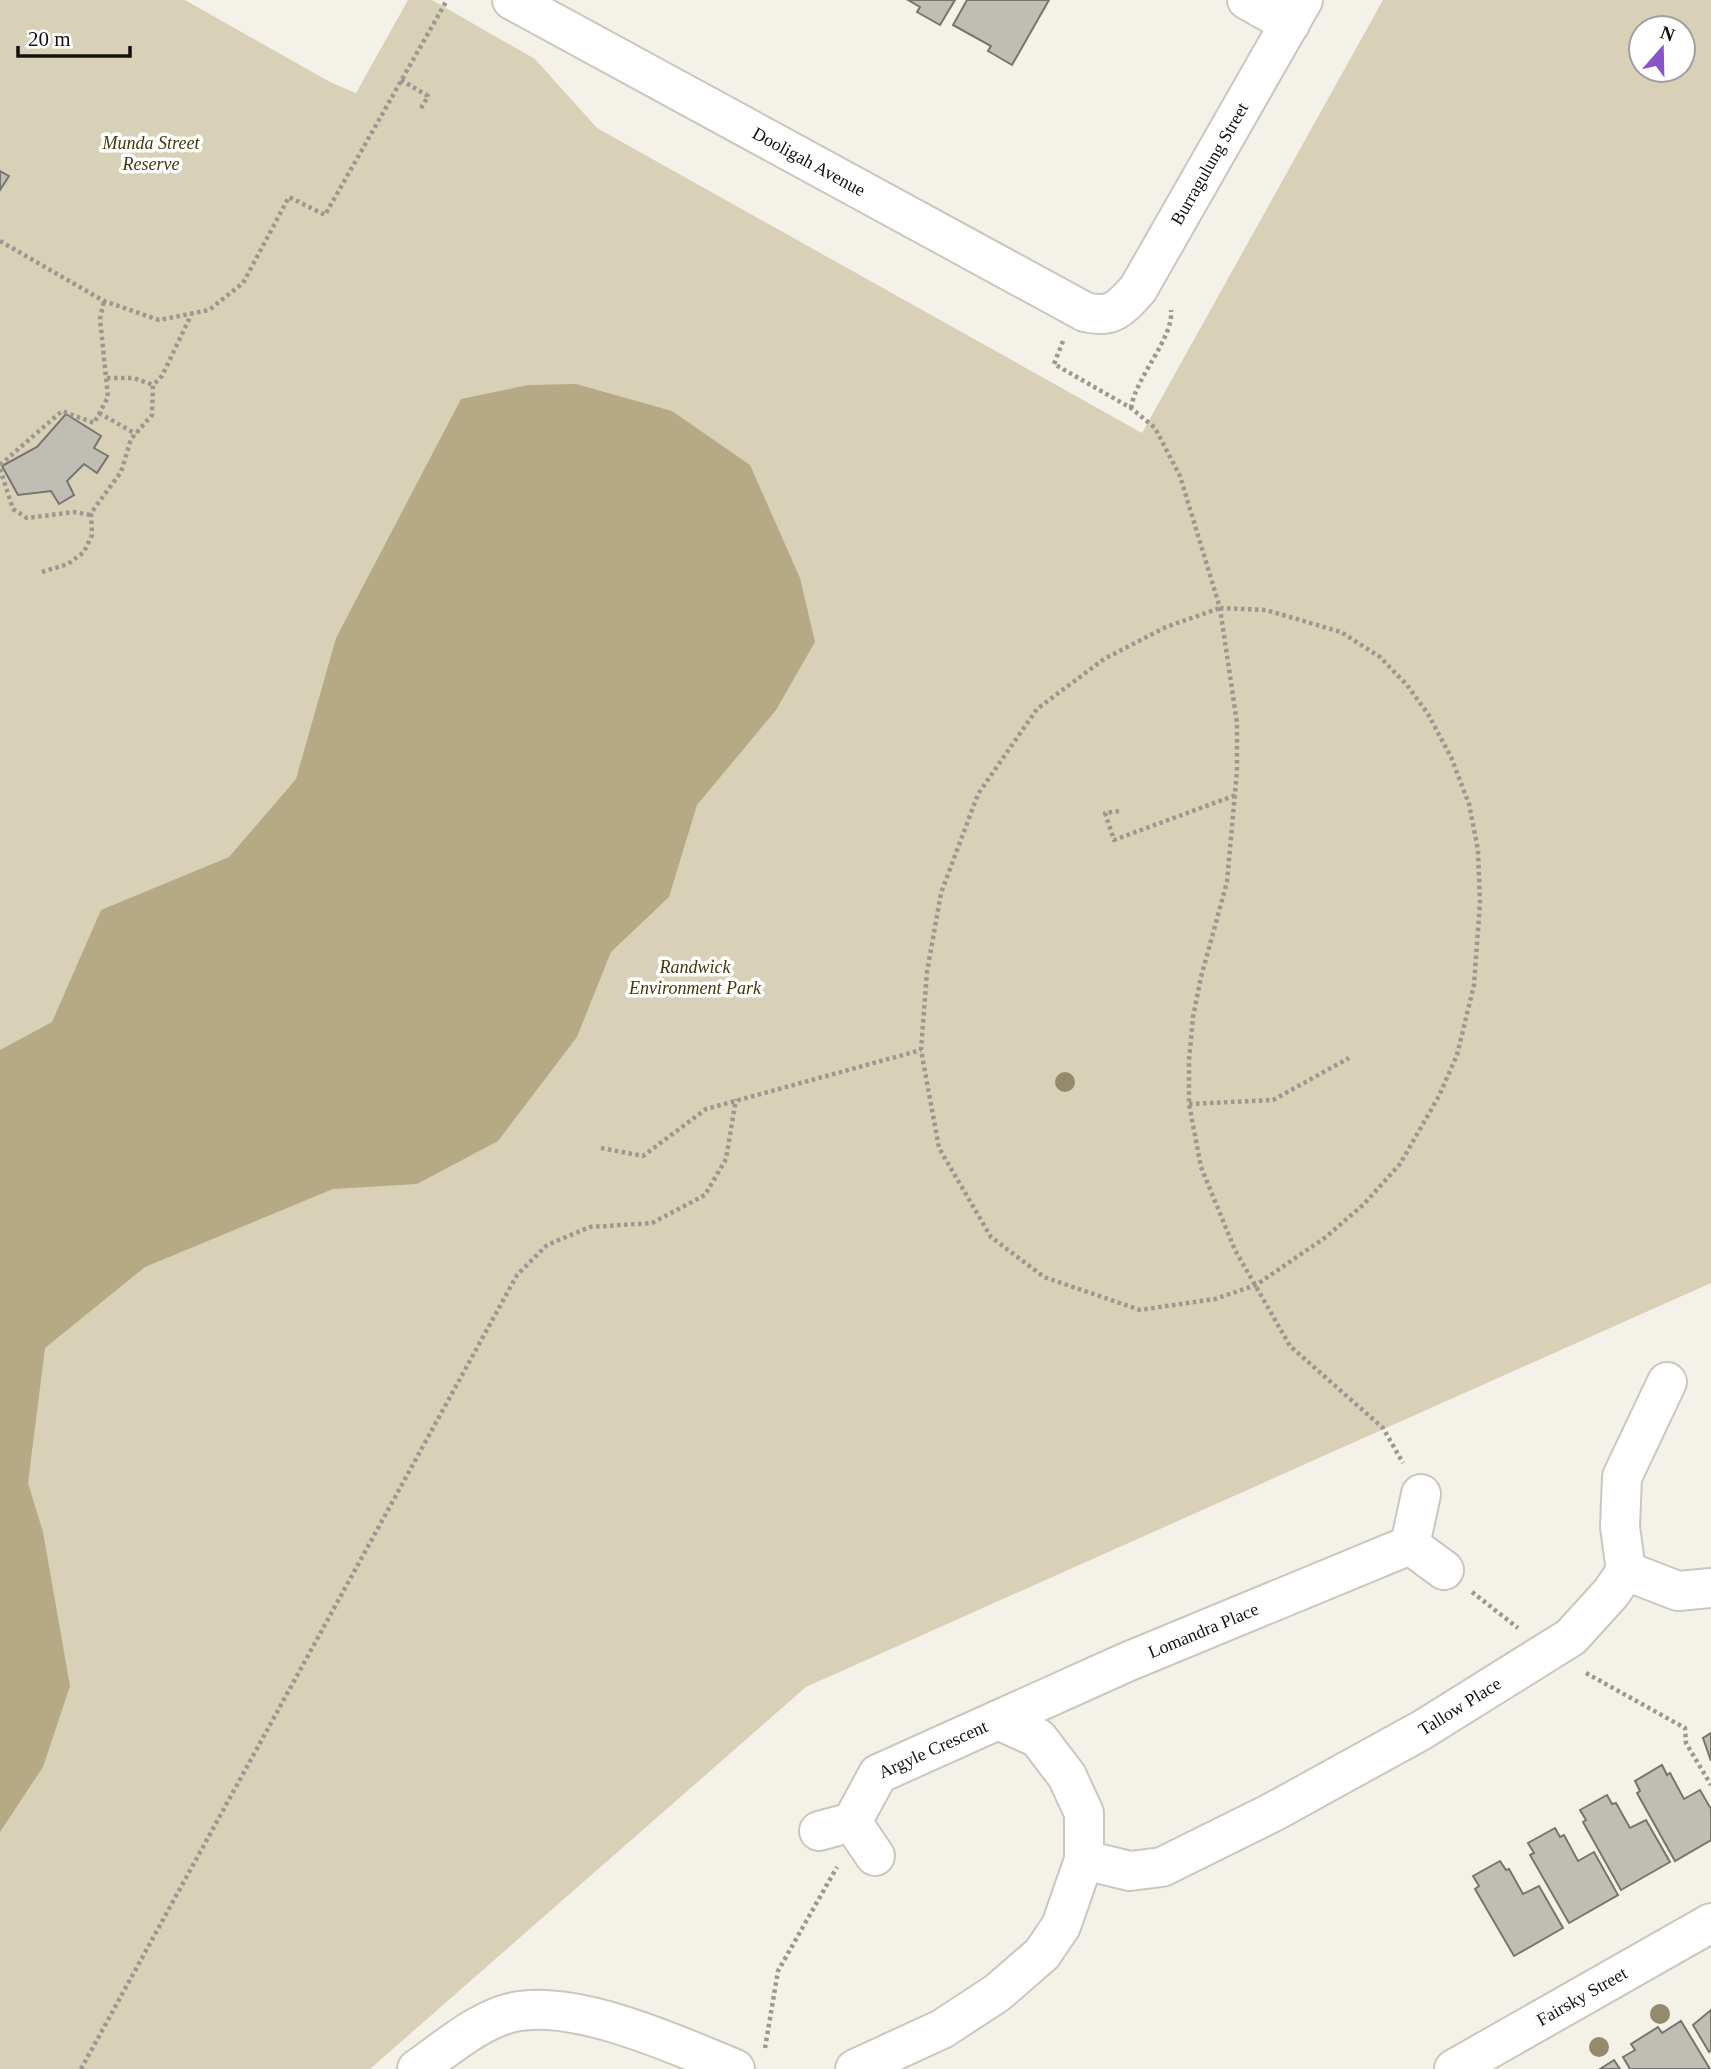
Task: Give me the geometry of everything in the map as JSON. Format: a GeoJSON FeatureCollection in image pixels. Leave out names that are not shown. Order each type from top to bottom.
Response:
{"type":"FeatureCollection","features":[{"type":"Feature","properties":{"kind":"street","name":"Dooligah Avenue"},"geometry":{"type":"LineString","coordinates":[[512,0],[1085,312],[1106,315]]}},
{"type":"Feature","properties":{"kind":"street"},"geometry":{"type":"LineString","coordinates":[[1247,0],[1297,12]]}},
{"type":"Feature","properties":{"kind":"street","name":"Burragulung Street"},"geometry":{"type":"LineString","coordinates":[[1106,315],[1118,311],[1138,289],[1297,12]]}},
{"type":"Feature","properties":{"kind":"street"},"geometry":{"type":"LineString","coordinates":[[1667,1382],[1622,1477],[1620,1527],[1626,1571],[1678,1591],[1711,1588]]}},
{"type":"Feature","properties":{"kind":"street"},"geometry":{"type":"LineString","coordinates":[[1421,1494],[1410,1545],[1444,1570]]}},
{"type":"Feature","properties":{"kind":"street","name":"Lomandra Place"},"geometry":{"type":"LineString","coordinates":[[998,1720],[1127,1662],[1410,1545]]}},
{"type":"Feature","properties":{"kind":"street","name":"Tallow Place"},"geometry":{"type":"LineString","coordinates":[[1084,1860],[1130,1871],[1163,1867],[1422,1730],[1572,1637],[1611,1593],[1626,1571]]}},
{"type":"Feature","properties":{"kind":"street","name":"Argyle Crescent"},"geometry":{"type":"LineString","coordinates":[[851,1835],[878,1774],[998,1720],[1038,1738],[1067,1776],[1084,1813],[1084,1860],[1061,1926],[1042,1954],[997,1993],[942,2029],[855,2069]]}},
{"type":"Feature","properties":{"kind":"street","name":"Fairsky Street"},"geometry":{"type":"LineString","coordinates":[[1454,2069],[1711,1923]]}},
{"type":"Feature","properties":{"kind":"street"},"geometry":{"type":"LineString","coordinates":[[417,2069],[481,2025],[514,2012],[562,2011],[750,2059]]}},
{"type":"Feature","properties":{"kind":"path"},"geometry":{"type":"LineString","coordinates":[[0,241],[104,301],[159,320],[209,310],[243,283],[289,197],[325,215],[447,0]]}},
{"type":"Feature","properties":{"kind":"path"},"geometry":{"type":"LineString","coordinates":[[401,80],[428,96],[420,110]]}},
{"type":"Feature","properties":{"kind":"path"},"geometry":{"type":"LineString","coordinates":[[91,515],[74,512],[27,518],[13,509],[0,467],[62,411],[94,423],[108,397],[100,318],[104,301]]}},
{"type":"Feature","properties":{"kind":"path"},"geometry":{"type":"LineString","coordinates":[[1131,408],[1141,378],[1171,323],[1172,312],[1162,302]]}},
{"type":"Feature","properties":{"kind":"path"},"geometry":{"type":"LineString","coordinates":[[42,572],[68,564],[84,552],[92,535],[91,515],[121,472],[136,434],[152,415],[153,386],[162,376],[192,314]]}},
{"type":"Feature","properties":{"kind":"path"},"geometry":{"type":"LineString","coordinates":[[1067,334],[1054,363],[1131,408],[1154,428],[1180,475],[1220,608],[1237,723],[1236,795],[1227,882],[1192,1017],[1189,1104],[1201,1167],[1216,1211],[1290,1346],[1383,1428]]}},
{"type":"Feature","properties":{"kind":"path"},"geometry":{"type":"LineString","coordinates":[[107,378],[134,378],[153,386]]}},
{"type":"Feature","properties":{"kind":"path"},"geometry":{"type":"LineString","coordinates":[[99,414],[136,434]]}},
{"type":"Feature","properties":{"kind":"path"},"geometry":{"type":"LineString","coordinates":[[1220,608],[1266,610],[1306,619],[1341,632],[1380,657],[1408,685],[1428,714],[1451,757],[1469,804],[1478,850],[1480,903],[1474,985],[1457,1055],[1422,1131],[1400,1164],[1364,1204],[1326,1237],[1256,1285],[1215,1298],[1140,1310],[1044,1277],[991,1237],[939,1148],[921,1051],[927,972],[941,893],[978,794],[1037,709],[1104,659],[1166,627],[1220,608]]}},
{"type":"Feature","properties":{"kind":"path"},"geometry":{"type":"LineString","coordinates":[[1119,811],[1105,813],[1114,840],[1236,795]]}},
{"type":"Feature","properties":{"kind":"path"},"geometry":{"type":"LineString","coordinates":[[601,1148],[643,1156],[706,1109],[921,1051]]}},
{"type":"Feature","properties":{"kind":"path"},"geometry":{"type":"LineString","coordinates":[[1189,1104],[1273,1101],[1349,1058]]}},
{"type":"Feature","properties":{"kind":"path"},"geometry":{"type":"LineString","coordinates":[[81,2069],[517,1275],[547,1245],[590,1227],[652,1223],[705,1195],[726,1159],[736,1099]]}},
{"type":"Feature","properties":{"kind":"path"},"geometry":{"type":"LineString","coordinates":[[1444,1570],[1548,1651],[1685,1728],[1686,1743],[1711,1785]]}},
{"type":"Feature","properties":{"kind":"path"},"geometry":{"type":"LineString","coordinates":[[750,2059],[778,1971],[851,1835]]}},
{"type":"Feature","properties":{"kind":"green space","name":"Randwick Environment Park"},"geometry":{"type":"Polygon","coordinates":[[[0,0],[185,0],[330,82],[356,93],[408,0],[432,0],[535,59],[597,128],[1142,433],[1383,0],[1711,0],[1711,1283],[806,1687],[370,2069],[0,2069],[0,0]]]}},
{"type":"Feature","properties":{"kind":"shaded area"},"geometry":{"type":"Polygon","coordinates":[[[576,384],[672,411],[750,465],[800,578],[815,642],[776,710],[697,805],[669,897],[611,952],[577,1037],[498,1141],[417,1184],[333,1189],[145,1267],[45,1348],[28,1483],[43,1532],[70,1686],[43,1767],[0,1832],[0,1050],[52,1022],[101,910],[229,857],[296,779],[336,638],[461,399],[528,385],[576,384]]]}},
{"type":"Feature","properties":{"kind":"building"},"geometry":{"type":"Polygon","coordinates":[[[908,0],[955,0],[940,25],[917,12],[920,7],[908,0]]]}},
{"type":"Feature","properties":{"kind":"building"},"geometry":{"type":"Polygon","coordinates":[[[967,0],[1049,0],[1012,65],[988,51],[991,46],[953,25],[967,0]]]}},
{"type":"Feature","properties":{"kind":"building"},"geometry":{"type":"Polygon","coordinates":[[[0,171],[9,176],[0,190],[0,171]]]}},
{"type":"Feature","properties":{"kind":"building"},"geometry":{"type":"Polygon","coordinates":[[[66,414],[101,436],[94,448],[108,456],[97,473],[84,464],[67,481],[74,495],[59,504],[51,491],[18,495],[2,466],[37,447],[66,414]]]}},
{"type":"Feature","properties":{"kind":"building"},"geometry":{"type":"Polygon","coordinates":[[[1711,1733],[1711,1761],[1703,1738],[1711,1733]]]}},
{"type":"Feature","properties":{"kind":"building"},"geometry":{"type":"Polygon","coordinates":[[[1662,1765],[1667,1775],[1670,1773],[1684,1799],[1700,1790],[1711,1809],[1711,1840],[1675,1861],[1637,1793],[1640,1791],[1635,1781],[1662,1765]]]}},
{"type":"Feature","properties":{"kind":"building"},"geometry":{"type":"Polygon","coordinates":[[[1607,1795],[1612,1804],[1616,1803],[1630,1828],[1646,1820],[1670,1862],[1621,1890],[1583,1822],[1586,1820],[1580,1810],[1607,1795]]]}},
{"type":"Feature","properties":{"kind":"building"},"geometry":{"type":"Polygon","coordinates":[[[1555,1828],[1560,1837],[1564,1835],[1578,1861],[1594,1852],[1618,1895],[1569,1923],[1530,1855],[1534,1853],[1528,1843],[1555,1828]]]}},
{"type":"Feature","properties":{"kind":"building"},"geometry":{"type":"Polygon","coordinates":[[[1500,1861],[1506,1870],[1509,1869],[1523,1894],[1539,1886],[1563,1928],[1514,1956],[1475,1889],[1479,1886],[1473,1876],[1500,1861]]]}},
{"type":"Feature","properties":{"kind":"building"},"geometry":{"type":"Polygon","coordinates":[[[1711,2010],[1711,2050],[1709,2052],[1693,2025],[1711,2010]]]}},
{"type":"Feature","properties":{"kind":"building"},"geometry":{"type":"Polygon","coordinates":[[[1681,2021],[1710,2069],[1630,2069],[1623,2057],[1635,2050],[1631,2044],[1658,2027],[1662,2033],[1681,2021]]]}},
{"type":"Feature","properties":{"kind":"building"},"geometry":{"type":"Polygon","coordinates":[[[1614,2060],[1620,2069],[1600,2069],[1614,2060]]]}},
{"type":"Feature","properties":{"kind":"park label","name":"Munda Street Reserve"},"geometry":{"type":"Point","coordinates":[151,153]}}]}
